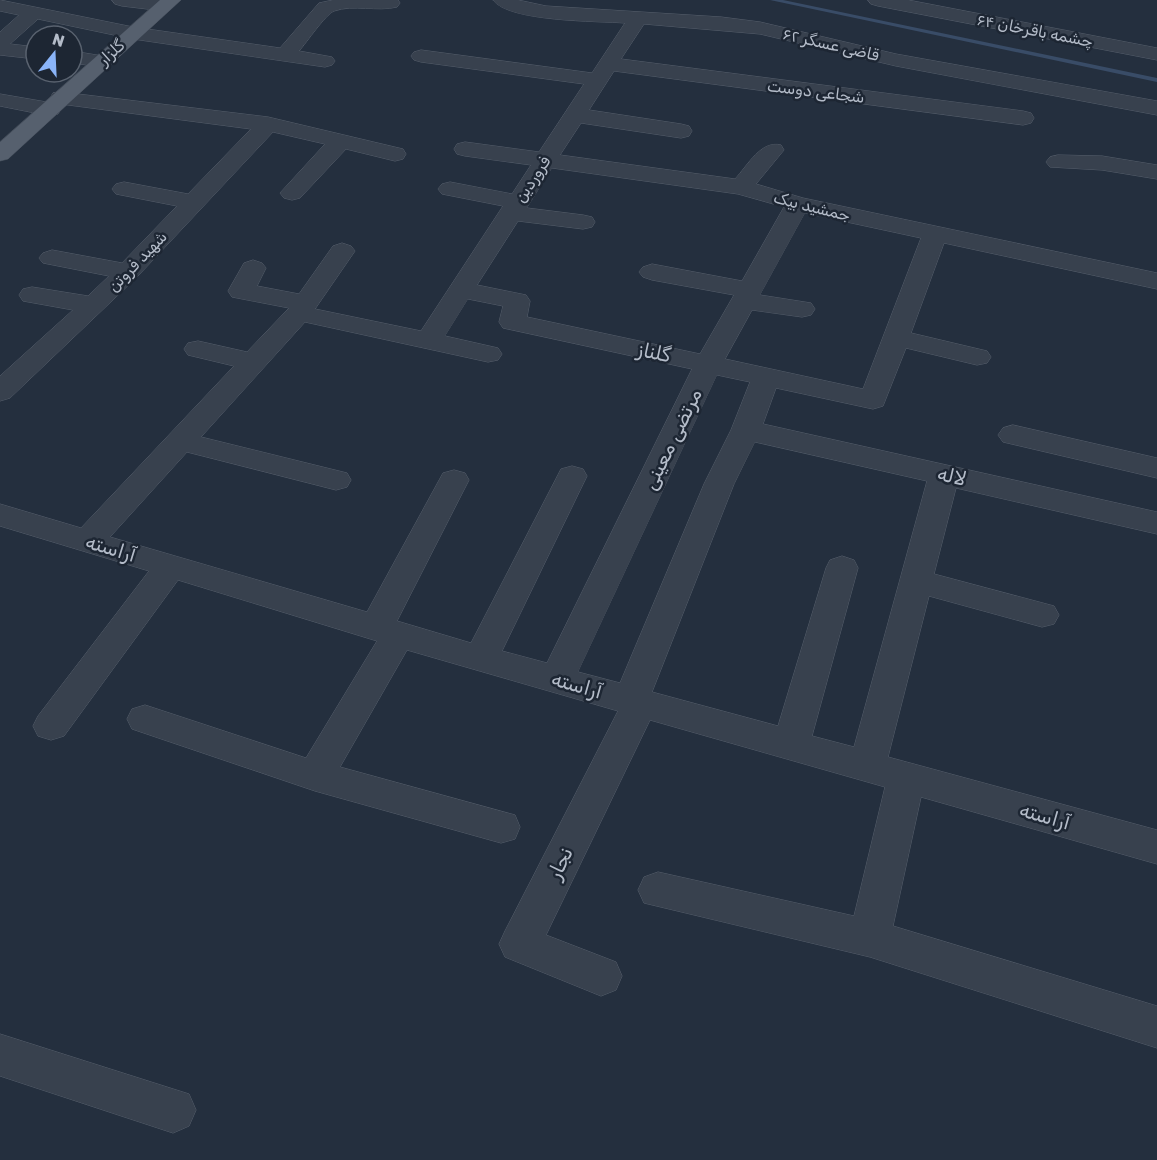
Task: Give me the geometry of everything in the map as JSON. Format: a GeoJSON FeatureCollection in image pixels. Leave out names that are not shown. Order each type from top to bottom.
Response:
{"type":"FeatureCollection","features":[{"type":"Feature","properties":{"kind":"main road","name":"گلزار"},"geometry":{"type":"LineString","coordinates":[[0,154],[167,3]]}},
{"type":"Feature","properties":{"kind":"street"},"geometry":{"type":"LineString","coordinates":[[122,0],[167,3]]}},
{"type":"Feature","properties":{"kind":"street","name":"قاضی عسگر ۶۲"},"geometry":{"type":"LineString","coordinates":[[503,0],[519,8],[546,12],[759,28],[896,60],[1157,108]]}},
{"type":"Feature","properties":{"kind":"street","name":"چشمه باقرخان ۶۴"},"geometry":{"type":"LineString","coordinates":[[878,0],[1157,54]]}},
{"type":"Feature","properties":{"kind":"street"},"geometry":{"type":"LineString","coordinates":[[285,55],[326,7],[349,3],[390,3]]}},
{"type":"Feature","properties":{"kind":"street"},"geometry":{"type":"LineString","coordinates":[[0,5],[133,33],[325,61]]}},
{"type":"Feature","properties":{"kind":"street"},"geometry":{"type":"LineString","coordinates":[[0,42],[33,13]]}},
{"type":"Feature","properties":{"kind":"street","name":"فروردین"},"geometry":{"type":"LineString","coordinates":[[428,341],[638,18]]}},
{"type":"Feature","properties":{"kind":"street"},"geometry":{"type":"LineString","coordinates":[[1061,35],[1076,18]]}},
{"type":"Feature","properties":{"kind":"street"},"geometry":{"type":"LineString","coordinates":[[1119,46],[1132,26]]}},
{"type":"Feature","properties":{"kind":"street"},"geometry":{"type":"LineString","coordinates":[[0,49],[24,52]]}},
{"type":"Feature","properties":{"kind":"street","name":"شجاعی دوست"},"geometry":{"type":"LineString","coordinates":[[429,50],[450,60],[604,72],[1023,118]]}},
{"type":"Feature","properties":{"kind":"street"},"geometry":{"type":"LineString","coordinates":[[84,59],[102,61]]}},
{"type":"Feature","properties":{"kind":"street"},"geometry":{"type":"LineString","coordinates":[[0,100],[56,103],[268,124],[395,154]]}},
{"type":"Feature","properties":{"kind":"street"},"geometry":{"type":"LineString","coordinates":[[575,115],[681,131]]}},
{"type":"Feature","properties":{"kind":"street","name":"شهید فروتن"},"geometry":{"type":"LineString","coordinates":[[0,392],[128,272],[268,124]]}},
{"type":"Feature","properties":{"kind":"street"},"geometry":{"type":"LineString","coordinates":[[292,193],[341,141]]}},
{"type":"Feature","properties":{"kind":"street"},"geometry":{"type":"LineString","coordinates":[[741,187],[763,147],[797,155]]}},
{"type":"Feature","properties":{"kind":"street","name":"جمشید بیک"},"geometry":{"type":"LineString","coordinates":[[465,149],[741,187],[798,204],[934,235],[1157,281]]}},
{"type":"Feature","properties":{"kind":"street"},"geometry":{"type":"LineString","coordinates":[[1059,162],[1102,163],[1157,172]]}},
{"type":"Feature","properties":{"kind":"street"},"geometry":{"type":"LineString","coordinates":[[124,189],[194,202]]}},
{"type":"Feature","properties":{"kind":"street"},"geometry":{"type":"LineString","coordinates":[[450,189],[514,207],[583,222]]}},
{"type":"Feature","properties":{"kind":"street","name":"مرتضی معینی"},"geometry":{"type":"LineString","coordinates":[[556,680],[709,363],[798,204]]}},
{"type":"Feature","properties":{"kind":"street"},"geometry":{"type":"LineString","coordinates":[[934,235],[896,338],[977,357]]}},
{"type":"Feature","properties":{"kind":"street"},"geometry":{"type":"LineString","coordinates":[[88,541],[302,308],[342,251]]}},
{"type":"Feature","properties":{"kind":"street"},"geometry":{"type":"LineString","coordinates":[[52,258],[128,272]]}},
{"type":"Feature","properties":{"kind":"street"},"geometry":{"type":"LineString","coordinates":[[253,268],[241,291],[428,341],[488,354]]}},
{"type":"Feature","properties":{"kind":"street"},"geometry":{"type":"LineString","coordinates":[[652,272],[802,309]]}},
{"type":"Feature","properties":{"kind":"street","name":"گلناز"},"geometry":{"type":"LineString","coordinates":[[461,290],[517,301],[512,322],[873,400],[896,338]]}},
{"type":"Feature","properties":{"kind":"street"},"geometry":{"type":"LineString","coordinates":[[33,294],[94,305]]}},
{"type":"Feature","properties":{"kind":"street"},"geometry":{"type":"LineString","coordinates":[[198,349],[253,362]]}},
{"type":"Feature","properties":{"kind":"street"},"geometry":{"type":"LineString","coordinates":[[635,702],[719,484],[746,430],[766,376]]}},
{"type":"Feature","properties":{"kind":"street","name":"لاله"},"geometry":{"type":"LineString","coordinates":[[746,430],[1157,523]]}},
{"type":"Feature","properties":{"kind":"street"},"geometry":{"type":"LineString","coordinates":[[1013,435],[1157,468]]}},
{"type":"Feature","properties":{"kind":"street"},"geometry":{"type":"LineString","coordinates":[[180,441],[336,480]]}},
{"type":"Feature","properties":{"kind":"street"},"geometry":{"type":"LineString","coordinates":[[867,766],[944,475]]}},
{"type":"Feature","properties":{"kind":"street"},"geometry":{"type":"LineString","coordinates":[[481,658],[572,476]]}},
{"type":"Feature","properties":{"kind":"street"},"geometry":{"type":"LineString","coordinates":[[315,777],[387,631],[454,480]]}},
{"type":"Feature","properties":{"kind":"street","name":"آراسته"},"geometry":{"type":"LineString","coordinates":[[0,514],[556,680],[1157,847]]}},
{"type":"Feature","properties":{"kind":"street"},"geometry":{"type":"LineString","coordinates":[[51,726],[171,566]]}},
{"type":"Feature","properties":{"kind":"street"},"geometry":{"type":"LineString","coordinates":[[791,745],[843,568]]}},
{"type":"Feature","properties":{"kind":"street"},"geometry":{"type":"LineString","coordinates":[[916,581],[1042,615]]}},
{"type":"Feature","properties":{"kind":"street","name":"نجار"},"geometry":{"type":"LineString","coordinates":[[601,976],[519,944],[635,702]]}},
{"type":"Feature","properties":{"kind":"street"},"geometry":{"type":"LineString","coordinates":[[144,719],[315,777],[501,826]]}},
{"type":"Feature","properties":{"kind":"street"},"geometry":{"type":"LineString","coordinates":[[870,938],[906,777]]}},
{"type":"Feature","properties":{"kind":"street"},"geometry":{"type":"LineString","coordinates":[[658,890],[870,938],[1157,1027]]}},
{"type":"Feature","properties":{"kind":"street"},"geometry":{"type":"LineString","coordinates":[[0,1055],[173,1110]]}},
{"type":"Feature","properties":{"kind":"waterway"},"geometry":{"type":"LineString","coordinates":[[773,0],[1157,80]]}}]}
